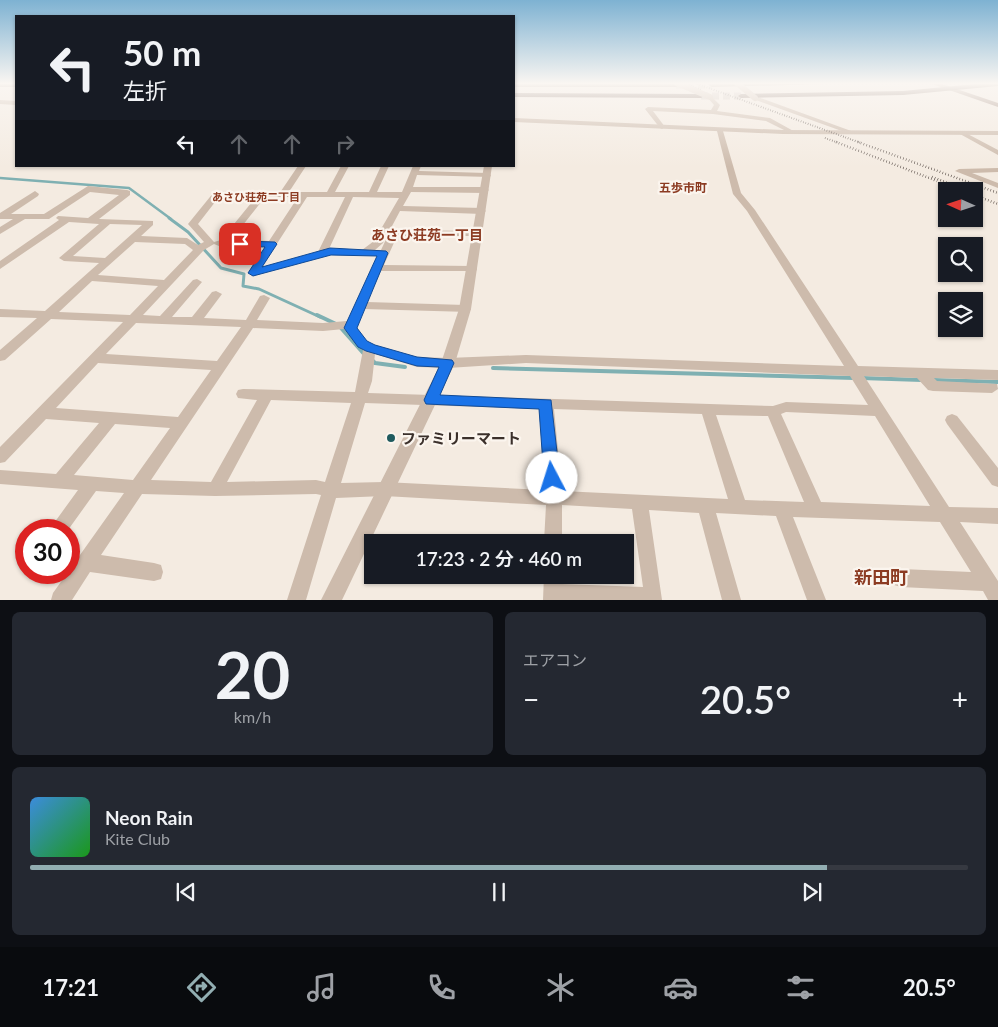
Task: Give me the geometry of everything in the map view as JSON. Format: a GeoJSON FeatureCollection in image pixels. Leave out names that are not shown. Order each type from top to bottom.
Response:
{"type":"FeatureCollection","features":[{"type":"Feature","properties":{"kind":"street"},"geometry":{"type":"LineString","coordinates":[[650,111],[662,127]]}},
{"type":"Feature","properties":{"kind":"street"},"geometry":{"type":"LineString","coordinates":[[691,111],[713,112],[768,120],[794,133]]}},
{"type":"Feature","properties":{"kind":"street"},"geometry":{"type":"LineString","coordinates":[[792,111],[852,132]]}},
{"type":"Feature","properties":{"kind":"street"},"geometry":{"type":"LineString","coordinates":[[515,120],[794,133],[998,133]]}},
{"type":"Feature","properties":{"kind":"street"},"geometry":{"type":"LineString","coordinates":[[720,131],[737,194],[751,210],[993,590]]}},
{"type":"Feature","properties":{"kind":"street"},"geometry":{"type":"LineString","coordinates":[[962,133],[998,153]]}},
{"type":"Feature","properties":{"kind":"street"},"geometry":{"type":"LineString","coordinates":[[283,194],[301,167]]}},
{"type":"Feature","properties":{"kind":"street"},"geometry":{"type":"LineString","coordinates":[[330,194],[344,167]]}},
{"type":"Feature","properties":{"kind":"street"},"geometry":{"type":"LineString","coordinates":[[372,195],[385,167]]}},
{"type":"Feature","properties":{"kind":"street"},"geometry":{"type":"LineString","coordinates":[[331,600],[384,489],[431,400],[448,363],[465,309],[488,171],[416,170],[378,243],[364,253]]}},
{"type":"Feature","properties":{"kind":"street"},"geometry":{"type":"LineString","coordinates":[[998,170],[959,171],[998,186]]}},
{"type":"Feature","properties":{"kind":"street"},"geometry":{"type":"LineString","coordinates":[[46,217],[88,189],[127,193],[90,221]]}},
{"type":"Feature","properties":{"kind":"street"},"geometry":{"type":"LineString","coordinates":[[204,246],[192,224],[217,194],[372,195],[485,190]]}},
{"type":"Feature","properties":{"kind":"street"},"geometry":{"type":"LineString","coordinates":[[1,216],[35,194]]}},
{"type":"Feature","properties":{"kind":"street"},"geometry":{"type":"LineString","coordinates":[[224,243],[263,194]]}},
{"type":"Feature","properties":{"kind":"street"},"geometry":{"type":"LineString","coordinates":[[304,194],[253,273],[330,252],[383,253]]}},
{"type":"Feature","properties":{"kind":"street"},"geometry":{"type":"LineString","coordinates":[[322,254],[350,195]]}},
{"type":"Feature","properties":{"kind":"street"},"geometry":{"type":"LineString","coordinates":[[397,208],[482,211]]}},
{"type":"Feature","properties":{"kind":"street"},"geometry":{"type":"LineString","coordinates":[[0,357],[150,223],[1,216]]}},
{"type":"Feature","properties":{"kind":"street"},"geometry":{"type":"LineString","coordinates":[[0,231],[22,217]]}},
{"type":"Feature","properties":{"kind":"street"},"geometry":{"type":"LineString","coordinates":[[0,266],[67,219]]}},
{"type":"Feature","properties":{"kind":"street"},"geometry":{"type":"LineString","coordinates":[[108,222],[64,258],[108,262]]}},
{"type":"Feature","properties":{"kind":"street"},"geometry":{"type":"LineString","coordinates":[[342,325],[360,305],[383,253],[394,234],[478,234]]}},
{"type":"Feature","properties":{"kind":"street"},"geometry":{"type":"LineString","coordinates":[[133,239],[187,241],[204,246],[224,243],[272,244]]}},
{"type":"Feature","properties":{"kind":"street"},"geometry":{"type":"LineString","coordinates":[[0,457],[204,246]]}},
{"type":"Feature","properties":{"kind":"street"},"geometry":{"type":"LineString","coordinates":[[0,256],[13,256]]}},
{"type":"Feature","properties":{"kind":"street"},"geometry":{"type":"LineString","coordinates":[[377,268],[472,269]]}},
{"type":"Feature","properties":{"kind":"street"},"geometry":{"type":"LineString","coordinates":[[89,278],[167,283]]}},
{"type":"Feature","properties":{"kind":"street"},"geometry":{"type":"LineString","coordinates":[[164,320],[197,282]]}},
{"type":"Feature","properties":{"kind":"street"},"geometry":{"type":"LineString","coordinates":[[196,321],[216,294]]}},
{"type":"Feature","properties":{"kind":"street"},"geometry":{"type":"LineString","coordinates":[[80,565],[137,487],[250,324],[264,298]]}},
{"type":"Feature","properties":{"kind":"street"},"geometry":{"type":"LineString","coordinates":[[360,305],[465,309]]}},
{"type":"Feature","properties":{"kind":"street"},"geometry":{"type":"LineString","coordinates":[[0,312],[250,324],[342,325],[350,328],[369,355],[366,381],[296,600]]}},
{"type":"Feature","properties":{"kind":"street"},"geometry":{"type":"LineString","coordinates":[[369,355],[417,362],[448,363],[526,359],[857,376],[922,373],[979,375],[995,382]]}},
{"type":"Feature","properties":{"kind":"street"},"geometry":{"type":"LineString","coordinates":[[95,358],[220,366]]}},
{"type":"Feature","properties":{"kind":"street"},"geometry":{"type":"LineString","coordinates":[[922,373],[933,386],[995,382]]}},
{"type":"Feature","properties":{"kind":"street"},"geometry":{"type":"LineString","coordinates":[[243,394],[773,411],[786,407],[879,411]]}},
{"type":"Feature","properties":{"kind":"street"},"geometry":{"type":"LineString","coordinates":[[215,489],[267,395]]}},
{"type":"Feature","properties":{"kind":"street"},"geometry":{"type":"LineString","coordinates":[[546,404],[554,497],[553,534]]}},
{"type":"Feature","properties":{"kind":"street"},"geometry":{"type":"LineString","coordinates":[[707,409],[739,507]]}},
{"type":"Feature","properties":{"kind":"street"},"geometry":{"type":"LineString","coordinates":[[773,411],[816,510]]}},
{"type":"Feature","properties":{"kind":"street"},"geometry":{"type":"LineString","coordinates":[[43,412],[181,423]]}},
{"type":"Feature","properties":{"kind":"street"},"geometry":{"type":"LineString","coordinates":[[60,481],[111,418]]}},
{"type":"Feature","properties":{"kind":"street"},"geometry":{"type":"LineString","coordinates":[[952,420],[998,480]]}},
{"type":"Feature","properties":{"kind":"street"},"geometry":{"type":"LineString","coordinates":[[0,477],[137,487],[215,489],[316,487],[331,491],[384,489],[706,506],[998,516]]}},
{"type":"Feature","properties":{"kind":"street"},"geometry":{"type":"LineString","coordinates":[[66,519],[92,484]]}},
{"type":"Feature","properties":{"kind":"street"},"geometry":{"type":"LineString","coordinates":[[553,589],[654,597],[639,502]]}},
{"type":"Feature","properties":{"kind":"street"},"geometry":{"type":"LineString","coordinates":[[706,506],[732,600]]}},
{"type":"Feature","properties":{"kind":"street"},"geometry":{"type":"LineString","coordinates":[[782,509],[817,600]]}},
{"type":"Feature","properties":{"kind":"street"},"geometry":{"type":"LineString","coordinates":[[80,568],[154,572]]}},
{"type":"Feature","properties":{"kind":"street"},"geometry":{"type":"LineString","coordinates":[[901,578],[993,590]]}},
{"type":"Feature","properties":{"kind":"street"},"geometry":{"type":"LineString","coordinates":[[60,600],[69,584]]}},
{"type":"Feature","properties":{"kind":"waterway"},"geometry":{"type":"LineString","coordinates":[[0,178],[129,188],[171,219]]}},
{"type":"Feature","properties":{"kind":"waterway"},"geometry":{"type":"LineString","coordinates":[[169,218],[188,232],[221,268],[244,274],[243,286],[259,289],[320,317]]}},
{"type":"Feature","properties":{"kind":"waterway"},"geometry":{"type":"LineString","coordinates":[[317,315],[336,324]]}},
{"type":"Feature","properties":{"kind":"waterway"},"geometry":{"type":"LineString","coordinates":[[341,328],[365,355]]}},
{"type":"Feature","properties":{"kind":"waterway"},"geometry":{"type":"LineString","coordinates":[[372,360],[375,363],[405,367]]}},
{"type":"Feature","properties":{"kind":"waterway"},"geometry":{"type":"LineString","coordinates":[[493,368],[855,378]]}},
{"type":"Feature","properties":{"kind":"waterway"},"geometry":{"type":"LineString","coordinates":[[861,378],[922,380]]}},
{"type":"Feature","properties":{"kind":"waterway"},"geometry":{"type":"LineString","coordinates":[[934,380],[998,382]]}},
{"type":"Feature","properties":{"kind":"railway"},"geometry":{"type":"LineString","coordinates":[[772,111],[861,143]]}},
{"type":"Feature","properties":{"kind":"railway"},"geometry":{"type":"LineString","coordinates":[[825,138],[839,143]]}},
{"type":"Feature","properties":{"kind":"railway"},"geometry":{"type":"LineString","coordinates":[[836,142],[937,181]]}},
{"type":"Feature","properties":{"kind":"railway"},"geometry":{"type":"LineString","coordinates":[[858,142],[998,193]]}},
{"type":"Feature","properties":{"kind":"railway"},"geometry":{"type":"LineString","coordinates":[[932,177],[945,182]]}},
{"type":"Feature","properties":{"kind":"railway"},"geometry":{"type":"LineString","coordinates":[[983,198],[998,204]]}},
{"type":"Feature","properties":{"kind":"place","name":"ファミリーマート"},"geometry":{"type":"Point","coordinates":[391,438]}},
{"type":"Feature","properties":{"kind":"district","name":"五歩市町"},"geometry":{"type":"Point","coordinates":[683,187]}},
{"type":"Feature","properties":{"kind":"district","name":"あさひ荘苑二丁目"},"geometry":{"type":"Point","coordinates":[256,196]}},
{"type":"Feature","properties":{"kind":"district","name":"あさひ荘苑一丁目"},"geometry":{"type":"Point","coordinates":[427,234]}},
{"type":"Feature","properties":{"kind":"district","name":"新田町"},"geometry":{"type":"Point","coordinates":[881,577]}},
{"type":"Feature","properties":{"kind":"route"},"geometry":{"type":"LineString","coordinates":[[240,244],[272,244],[253,273],[330,252],[383,253],[350,328],[363,344],[370,348],[417,362],[448,363],[431,400],[546,404],[552,478]]}}]}
